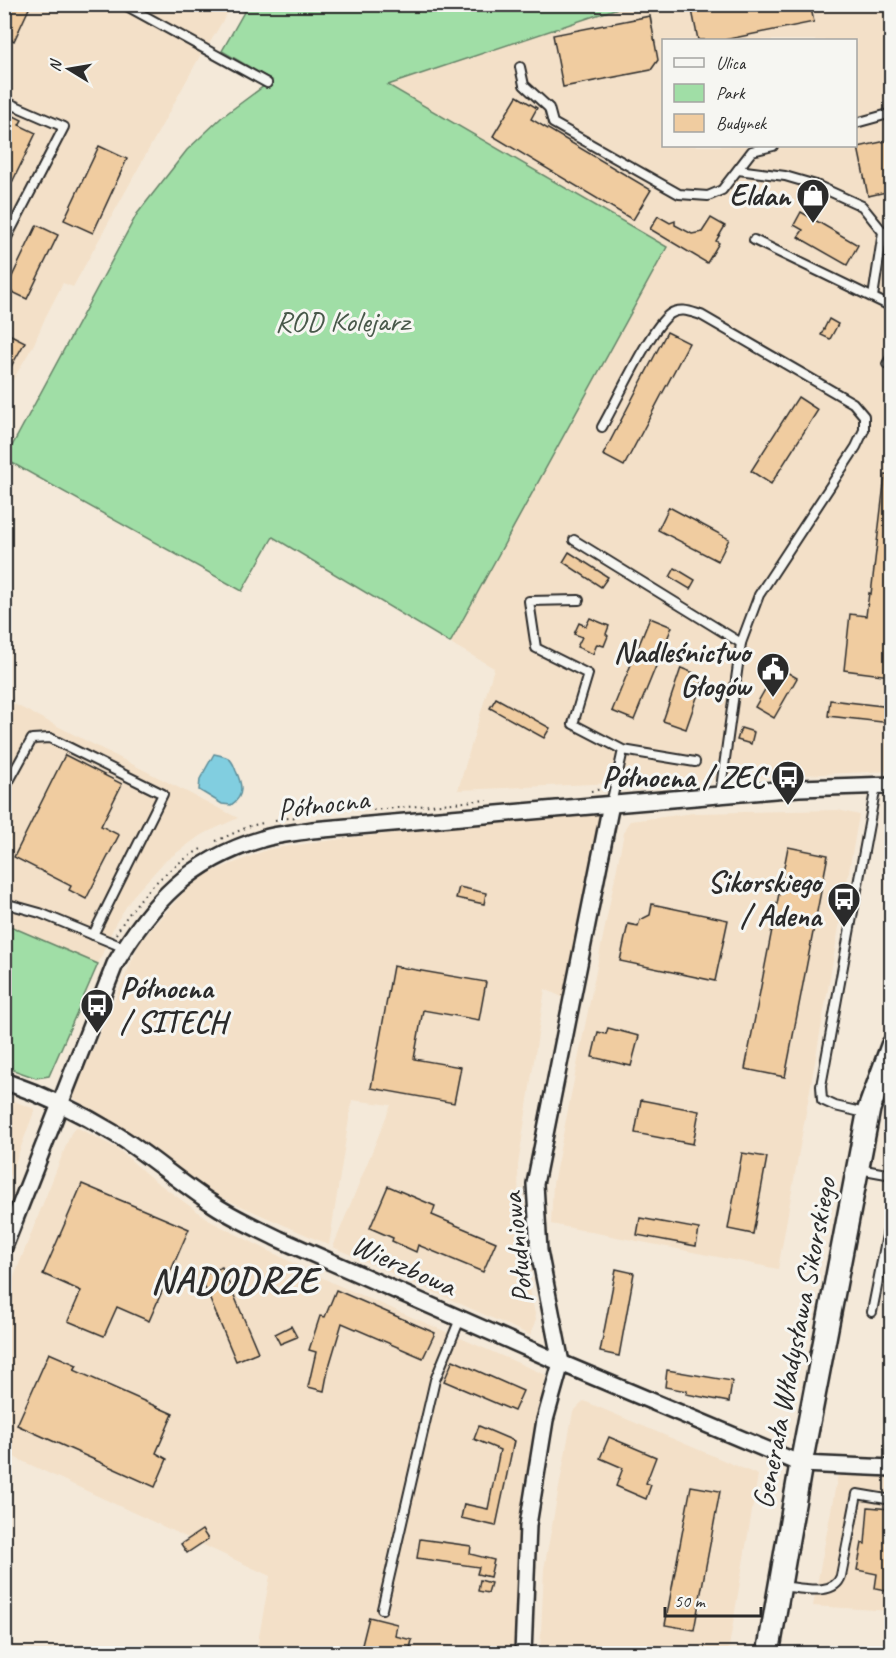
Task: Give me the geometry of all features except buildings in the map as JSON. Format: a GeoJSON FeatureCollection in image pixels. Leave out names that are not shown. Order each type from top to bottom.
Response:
{"type":"FeatureCollection","features":[{"type":"Feature","properties":{"kind":"street","name":"Północna"},"geometry":{"type":"LineString","coordinates":[[4,1247],[116,964],[118,945],[132,934],[156,904],[178,883],[207,862],[235,848],[264,838],[312,830],[613,797],[720,795],[799,788],[891,785]]}},
{"type":"Feature","properties":{"kind":"street","name":"Południowa"},"geometry":{"type":"LineString","coordinates":[[523,1653],[528,1526],[544,1420],[561,1363],[539,1251],[535,1184],[613,797]]}},
{"type":"Feature","properties":{"kind":"street","name":"Generała Władysława Sikorskiego"},"geometry":{"type":"LineString","coordinates":[[768,1653],[778,1586],[857,1168],[868,1114],[891,1046]]}},
{"type":"Feature","properties":{"kind":"street","name":"Wierzbowa"},"geometry":{"type":"LineString","coordinates":[[4,1081],[61,1104],[117,1135],[235,1218],[561,1363],[801,1464]]}},
{"type":"Feature","properties":{"kind":"street"},"geometry":{"type":"LineString","coordinates":[[801,1464],[891,1468]]}},
{"type":"Feature","properties":{"kind":"lane"},"geometry":{"type":"LineString","coordinates":[[123,4],[267,83]]}},
{"type":"Feature","properties":{"kind":"lane"},"geometry":{"type":"LineString","coordinates":[[520,67],[524,85],[549,108],[553,123],[679,194],[708,196],[722,190],[752,152],[770,147]]}},
{"type":"Feature","properties":{"kind":"lane"},"geometry":{"type":"LineString","coordinates":[[4,101],[64,127],[4,243]]}},
{"type":"Feature","properties":{"kind":"lane"},"geometry":{"type":"LineString","coordinates":[[857,122],[891,113]]}},
{"type":"Feature","properties":{"kind":"lane"},"geometry":{"type":"LineString","coordinates":[[738,170],[785,176],[816,185],[862,206],[883,232],[873,297]]}},
{"type":"Feature","properties":{"kind":"lane"},"geometry":{"type":"LineString","coordinates":[[754,240],[891,307]]}},
{"type":"Feature","properties":{"kind":"lane"},"geometry":{"type":"LineString","coordinates":[[603,427],[654,332],[670,314],[685,310],[701,315],[853,403],[864,416],[864,430],[856,447],[759,595],[741,643],[720,795]]}},
{"type":"Feature","properties":{"kind":"lane"},"geometry":{"type":"LineString","coordinates":[[574,540],[741,643]]}},
{"type":"Feature","properties":{"kind":"lane"},"geometry":{"type":"LineString","coordinates":[[579,600],[529,601],[536,648],[588,674],[573,724],[623,750],[695,762]]}},
{"type":"Feature","properties":{"kind":"lane"},"geometry":{"type":"LineString","coordinates":[[4,790],[32,739],[50,738],[163,794],[93,935]]}},
{"type":"Feature","properties":{"kind":"lane"},"geometry":{"type":"LineString","coordinates":[[613,797],[623,750]]}},
{"type":"Feature","properties":{"kind":"lane"},"geometry":{"type":"LineString","coordinates":[[868,1114],[835,1106],[822,1100],[821,1086],[876,786]]}},
{"type":"Feature","properties":{"kind":"lane"},"geometry":{"type":"LineString","coordinates":[[4,903],[118,945]]}},
{"type":"Feature","properties":{"kind":"lane"},"geometry":{"type":"LineString","coordinates":[[857,1168],[891,1175]]}},
{"type":"Feature","properties":{"kind":"lane"},"geometry":{"type":"LineString","coordinates":[[872,1312],[891,1210]]}},
{"type":"Feature","properties":{"kind":"lane"},"geometry":{"type":"LineString","coordinates":[[382,1609],[435,1380],[460,1319]]}},
{"type":"Feature","properties":{"kind":"lane"},"geometry":{"type":"LineString","coordinates":[[778,1586],[826,1589],[840,1582],[857,1494],[891,1500]]}},
{"type":"Feature","properties":{"kind":"path"},"geometry":{"type":"LineString","coordinates":[[707,784],[710,772],[722,773]]}},
{"type":"Feature","properties":{"kind":"path"},"geometry":{"type":"LineString","coordinates":[[583,792],[613,797]]}},
{"type":"Feature","properties":{"kind":"path"},"geometry":{"type":"LineString","coordinates":[[366,810],[491,799]]}},
{"type":"Feature","properties":{"kind":"path"},"geometry":{"type":"LineString","coordinates":[[118,945],[122,923],[158,880],[191,854],[250,826],[303,816]]}},
{"type":"Feature","properties":{"kind":"shaded area"},"geometry":{"type":"Polygon","coordinates":[[[5,5],[232,5],[208,46],[206,45],[73,287],[63,283],[34,344],[5,393],[5,5]]]}},
{"type":"Feature","properties":{"kind":"shaded area"},"geometry":{"type":"Polygon","coordinates":[[[627,5],[891,5],[891,771],[458,790],[494,668],[450,643],[667,248],[388,85],[627,5]]]}},
{"type":"Feature","properties":{"kind":"shaded area"},"geometry":{"type":"Polygon","coordinates":[[[4,699],[238,818],[201,835],[164,862],[133,896],[115,924],[98,964],[5,924],[4,699]]]}},
{"type":"Feature","properties":{"kind":"shaded area"},"geometry":{"type":"Polygon","coordinates":[[[838,810],[859,815],[778,1269],[551,1224],[553,1184],[625,828],[630,821],[694,813],[838,810]]]}},
{"type":"Feature","properties":{"kind":"shaded area"},"geometry":{"type":"Polygon","coordinates":[[[602,812],[564,998],[545,989],[518,1165],[519,1235],[536,1319],[530,1335],[333,1247],[391,1105],[352,1100],[329,1245],[216,1195],[72,1097],[140,942],[196,878],[269,849],[348,838],[602,812]]]}},
{"type":"Feature","properties":{"kind":"shaded area"},"geometry":{"type":"Polygon","coordinates":[[[4,1098],[35,1109],[5,1190],[4,1098]]]}},
{"type":"Feature","properties":{"kind":"shaded area"},"geometry":{"type":"Polygon","coordinates":[[[76,1127],[117,1148],[151,1178],[212,1222],[333,1283],[546,1375],[523,1491],[514,1653],[256,1653],[270,1576],[5,1453],[4,1302],[71,1133],[76,1127]]]}},
{"type":"Feature","properties":{"kind":"shaded area"},"geometry":{"type":"Polygon","coordinates":[[[584,1401],[758,1475],[728,1653],[540,1654],[544,1569],[573,1412],[584,1401]]]}},
{"type":"Feature","properties":{"kind":"shaded area"},"geometry":{"type":"Polygon","coordinates":[[[838,1474],[891,1476],[891,1611],[813,1606],[838,1474]]]}},
{"type":"Feature","properties":{"kind":"green space","name":"ROD Kolejarz"},"geometry":{"type":"Polygon","coordinates":[[[248,5],[627,5],[388,85],[667,247],[450,643],[273,537],[242,591],[5,459],[137,214],[187,150],[222,117],[272,80],[222,51],[248,5]]]}},
{"type":"Feature","properties":{"kind":"green space"},"geometry":{"type":"Polygon","coordinates":[[[5,924],[98,964],[49,1076],[36,1078],[5,1067],[5,924]]]}},
{"type":"Feature","properties":{"kind":"water"},"geometry":{"type":"Polygon","coordinates":[[[214,754],[231,761],[240,781],[239,798],[231,805],[222,804],[199,790],[200,779],[214,754]]]}},
{"type":"Feature","properties":{"kind":"place","name":"Eldan"},"geometry":{"type":"Point","coordinates":[813,224]}},
{"type":"Feature","properties":{"kind":"place","name":"Nadleśnictwo Głogów"},"geometry":{"type":"Point","coordinates":[773,698]}},
{"type":"Feature","properties":{"kind":"place","name":"Północna / ZEC"},"geometry":{"type":"Point","coordinates":[788,806]}},
{"type":"Feature","properties":{"kind":"place","name":"Sikorskiego / Adena"},"geometry":{"type":"Point","coordinates":[844,928]}},
{"type":"Feature","properties":{"kind":"place","name":"Północna / SITECH"},"geometry":{"type":"Point","coordinates":[97,1034]}},
{"type":"Feature","properties":{"kind":"district","name":"NADODRZE"},"geometry":{"type":"Point","coordinates":[235,1279]}}]}
